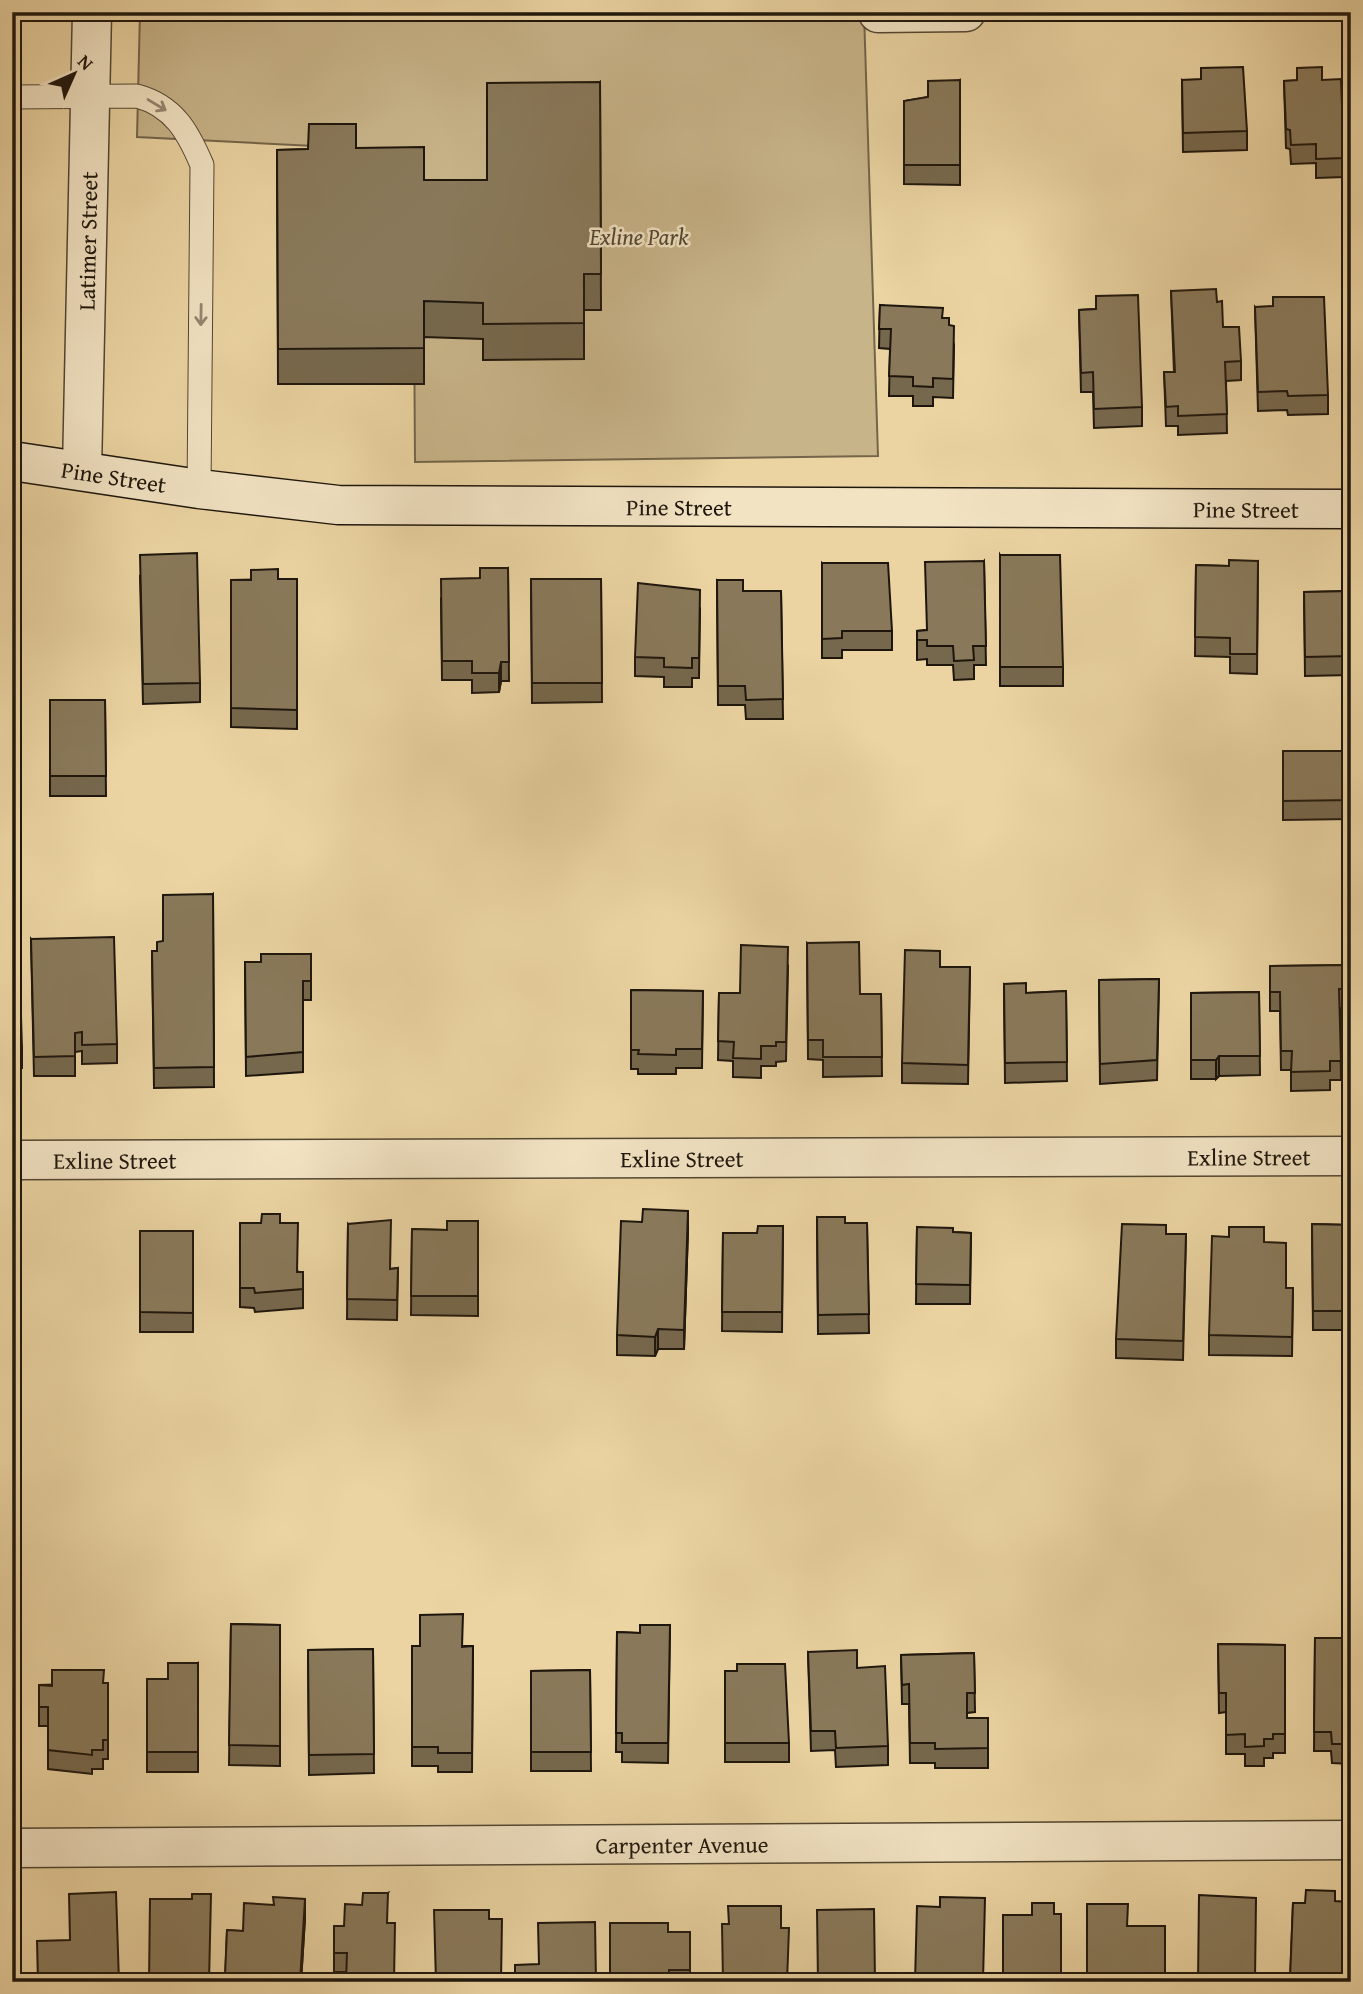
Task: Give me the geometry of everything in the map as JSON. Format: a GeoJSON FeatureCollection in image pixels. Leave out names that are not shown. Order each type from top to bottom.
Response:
{"type":"FeatureCollection","features":[{"type":"Feature","properties":{"kind":"street","name":"Latimer Street"},"geometry":{"type":"LineString","coordinates":[[82,470],[92,12]]}},
{"type":"Feature","properties":{"kind":"street"},"geometry":{"type":"LineString","coordinates":[[878,13],[966,12]]}},
{"type":"Feature","properties":{"kind":"street","name":"Pine Street"},"geometry":{"type":"LineString","coordinates":[[12,461],[199,489],[338,505],[1351,509]]}},
{"type":"Feature","properties":{"kind":"street","name":"Exline Street"},"geometry":{"type":"LineString","coordinates":[[12,1160],[1351,1156]]}},
{"type":"Feature","properties":{"kind":"street","name":"Carpenter Avenue"},"geometry":{"type":"LineString","coordinates":[[12,1848],[1351,1840]]}},
{"type":"Feature","properties":{"kind":"lane"},"geometry":{"type":"LineString","coordinates":[[12,97],[137,96],[155,101],[190,135],[202,165],[199,489]]}},
{"type":"Feature","properties":{"kind":"green space","name":"Exline Park"},"geometry":{"type":"Polygon","coordinates":[[[140,12],[864,12],[878,456],[415,462],[413,151],[137,137],[140,12]]]}},
{"type":"Feature","properties":{"kind":"building"},"geometry":{"type":"Polygon","coordinates":[[[1243,67],[1247,131],[1183,133],[1182,80],[1201,79],[1201,68],[1243,67]]]}},
{"type":"Feature","properties":{"kind":"building"},"geometry":{"type":"Polygon","coordinates":[[[1322,67],[1322,80],[1341,79],[1344,158],[1316,159],[1316,144],[1291,145],[1290,130],[1286,129],[1284,81],[1297,80],[1297,68],[1322,67]]]}},
{"type":"Feature","properties":{"kind":"building"},"geometry":{"type":"Polygon","coordinates":[[[960,80],[960,165],[904,165],[904,101],[928,97],[928,81],[960,80]]]}},
{"type":"Feature","properties":{"kind":"building"},"geometry":{"type":"Polygon","coordinates":[[[1351,80],[1351,125],[1349,125],[1347,81],[1351,80]]]}},
{"type":"Feature","properties":{"kind":"building"},"geometry":{"type":"Polygon","coordinates":[[[600,82],[601,274],[584,274],[584,323],[483,324],[483,303],[424,301],[424,348],[278,349],[277,150],[308,149],[309,124],[356,124],[356,148],[424,147],[424,180],[487,180],[487,83],[600,82]]]}},
{"type":"Feature","properties":{"kind":"building"},"geometry":{"type":"Polygon","coordinates":[[[1216,289],[1217,302],[1222,301],[1223,327],[1239,327],[1241,361],[1225,362],[1227,414],[1178,416],[1178,406],[1166,407],[1164,372],[1175,372],[1171,291],[1216,289]]]}},
{"type":"Feature","properties":{"kind":"building"},"geometry":{"type":"Polygon","coordinates":[[[1138,295],[1142,407],[1094,409],[1093,372],[1081,373],[1079,310],[1096,309],[1096,296],[1138,295]]]}},
{"type":"Feature","properties":{"kind":"building"},"geometry":{"type":"Polygon","coordinates":[[[1273,297],[1324,297],[1328,395],[1288,396],[1287,391],[1258,392],[1255,307],[1273,306],[1273,297]]]}},
{"type":"Feature","properties":{"kind":"building"},"geometry":{"type":"Polygon","coordinates":[[[880,305],[943,308],[942,318],[949,318],[949,325],[954,326],[953,379],[933,378],[933,387],[913,386],[913,377],[889,376],[891,329],[879,329],[880,305]]]}},
{"type":"Feature","properties":{"kind":"building"},"geometry":{"type":"Polygon","coordinates":[[[12,502],[16,502],[19,582],[12,582],[12,502]]]}},
{"type":"Feature","properties":{"kind":"building"},"geometry":{"type":"Polygon","coordinates":[[[197,553],[200,683],[143,684],[140,555],[197,553]]]}},
{"type":"Feature","properties":{"kind":"building"},"geometry":{"type":"Polygon","coordinates":[[[1000,555],[1060,555],[1063,667],[1000,667],[1000,555]]]}},
{"type":"Feature","properties":{"kind":"building"},"geometry":{"type":"Polygon","coordinates":[[[1229,560],[1258,561],[1257,654],[1230,654],[1230,638],[1195,637],[1196,565],[1229,566],[1229,560]]]}},
{"type":"Feature","properties":{"kind":"building"},"geometry":{"type":"Polygon","coordinates":[[[984,561],[986,646],[973,646],[974,660],[954,661],[953,646],[927,646],[927,640],[917,640],[917,631],[927,630],[925,562],[984,561]]]}},
{"type":"Feature","properties":{"kind":"building"},"geometry":{"type":"Polygon","coordinates":[[[822,563],[888,563],[892,631],[842,631],[842,638],[822,639],[822,563]]]}},
{"type":"Feature","properties":{"kind":"building"},"geometry":{"type":"Polygon","coordinates":[[[480,568],[508,568],[509,662],[501,662],[499,673],[472,673],[472,661],[442,661],[441,579],[480,578],[480,568]]]}},
{"type":"Feature","properties":{"kind":"building"},"geometry":{"type":"Polygon","coordinates":[[[278,569],[278,579],[297,579],[297,710],[231,708],[231,580],[251,580],[251,570],[278,569]]]}},
{"type":"Feature","properties":{"kind":"building"},"geometry":{"type":"Polygon","coordinates":[[[531,579],[601,579],[602,683],[532,683],[531,579]]]}},
{"type":"Feature","properties":{"kind":"building"},"geometry":{"type":"Polygon","coordinates":[[[717,580],[743,580],[743,591],[781,591],[783,699],[746,700],[745,686],[718,686],[717,580]]]}},
{"type":"Feature","properties":{"kind":"building"},"geometry":{"type":"Polygon","coordinates":[[[638,583],[700,590],[699,658],[692,658],[692,668],[664,667],[664,658],[635,657],[638,583]]]}},
{"type":"Feature","properties":{"kind":"building"},"geometry":{"type":"Polygon","coordinates":[[[1351,591],[1351,656],[1305,657],[1304,592],[1351,591]]]}},
{"type":"Feature","properties":{"kind":"building"},"geometry":{"type":"Polygon","coordinates":[[[50,700],[105,700],[106,776],[50,776],[50,700]]]}},
{"type":"Feature","properties":{"kind":"building"},"geometry":{"type":"Polygon","coordinates":[[[1283,751],[1351,751],[1351,800],[1283,801],[1283,751]]]}},
{"type":"Feature","properties":{"kind":"building"},"geometry":{"type":"Polygon","coordinates":[[[213,894],[214,1067],[154,1068],[152,951],[157,951],[157,942],[163,941],[163,895],[213,894]]]}},
{"type":"Feature","properties":{"kind":"building"},"geometry":{"type":"Polygon","coordinates":[[[114,937],[117,1044],[82,1045],[82,1032],[75,1033],[75,1056],[34,1057],[31,939],[114,937]]]}},
{"type":"Feature","properties":{"kind":"building"},"geometry":{"type":"Polygon","coordinates":[[[859,942],[860,994],[881,994],[882,1057],[823,1057],[823,1040],[808,1040],[807,943],[859,942]]]}},
{"type":"Feature","properties":{"kind":"building"},"geometry":{"type":"Polygon","coordinates":[[[741,945],[788,947],[786,1042],[776,1042],[776,1046],[761,1046],[761,1059],[733,1058],[734,1042],[718,1041],[719,993],[740,993],[741,945]]]}},
{"type":"Feature","properties":{"kind":"building"},"geometry":{"type":"Polygon","coordinates":[[[905,950],[940,951],[940,967],[970,967],[968,1065],[902,1063],[905,950]]]}},
{"type":"Feature","properties":{"kind":"building"},"geometry":{"type":"Polygon","coordinates":[[[261,954],[311,954],[311,981],[303,981],[303,1052],[246,1057],[245,962],[261,962],[261,954]]]}},
{"type":"Feature","properties":{"kind":"building"},"geometry":{"type":"Polygon","coordinates":[[[1349,965],[1350,989],[1339,989],[1341,1061],[1330,1061],[1330,1071],[1291,1072],[1292,1051],[1281,1051],[1280,992],[1270,992],[1270,966],[1349,965]]]}},
{"type":"Feature","properties":{"kind":"building"},"geometry":{"type":"Polygon","coordinates":[[[1159,979],[1157,1060],[1100,1064],[1099,980],[1159,979]]]}},
{"type":"Feature","properties":{"kind":"building"},"geometry":{"type":"Polygon","coordinates":[[[12,983],[20,983],[22,1049],[12,1049],[12,983]]]}},
{"type":"Feature","properties":{"kind":"building"},"geometry":{"type":"Polygon","coordinates":[[[1026,983],[1026,993],[1066,991],[1067,1062],[1005,1063],[1004,984],[1026,983]]]}},
{"type":"Feature","properties":{"kind":"building"},"geometry":{"type":"Polygon","coordinates":[[[631,990],[703,991],[702,1049],[676,1049],[676,1055],[638,1054],[639,1050],[631,1050],[631,990]]]}},
{"type":"Feature","properties":{"kind":"building"},"geometry":{"type":"Polygon","coordinates":[[[1259,992],[1260,1056],[1219,1056],[1216,1060],[1191,1060],[1191,993],[1259,992]]]}},
{"type":"Feature","properties":{"kind":"building"},"geometry":{"type":"Polygon","coordinates":[[[643,1209],[688,1211],[684,1330],[658,1329],[655,1337],[617,1335],[621,1221],[642,1222],[643,1209]]]}},
{"type":"Feature","properties":{"kind":"building"},"geometry":{"type":"Polygon","coordinates":[[[262,1214],[280,1214],[280,1223],[298,1223],[297,1272],[303,1272],[303,1289],[255,1293],[254,1288],[240,1288],[240,1223],[261,1223],[262,1214]]]}},
{"type":"Feature","properties":{"kind":"building"},"geometry":{"type":"Polygon","coordinates":[[[817,1217],[845,1217],[845,1223],[867,1223],[869,1314],[818,1315],[817,1217]]]}},
{"type":"Feature","properties":{"kind":"building"},"geometry":{"type":"Polygon","coordinates":[[[391,1220],[390,1269],[398,1268],[397,1300],[347,1299],[348,1224],[391,1220]]]}},
{"type":"Feature","properties":{"kind":"building"},"geometry":{"type":"Polygon","coordinates":[[[447,1221],[478,1221],[478,1296],[411,1296],[412,1229],[447,1230],[447,1221]]]}},
{"type":"Feature","properties":{"kind":"building"},"geometry":{"type":"Polygon","coordinates":[[[1122,1224],[1166,1225],[1166,1234],[1186,1234],[1183,1341],[1116,1339],[1122,1224]]]}},
{"type":"Feature","properties":{"kind":"building"},"geometry":{"type":"Polygon","coordinates":[[[1312,1224],[1351,1225],[1351,1311],[1313,1311],[1312,1224]]]}},
{"type":"Feature","properties":{"kind":"building"},"geometry":{"type":"Polygon","coordinates":[[[758,1226],[783,1226],[782,1312],[722,1312],[723,1233],[757,1233],[758,1226]]]}},
{"type":"Feature","properties":{"kind":"building"},"geometry":{"type":"Polygon","coordinates":[[[917,1227],[953,1228],[953,1232],[971,1233],[970,1285],[916,1284],[917,1227]]]}},
{"type":"Feature","properties":{"kind":"building"},"geometry":{"type":"Polygon","coordinates":[[[1229,1227],[1264,1227],[1264,1242],[1286,1243],[1286,1288],[1293,1288],[1292,1337],[1209,1335],[1212,1236],[1229,1237],[1229,1227]]]}},
{"type":"Feature","properties":{"kind":"building"},"geometry":{"type":"Polygon","coordinates":[[[140,1231],[193,1231],[193,1313],[140,1312],[140,1231]]]}},
{"type":"Feature","properties":{"kind":"building"},"geometry":{"type":"Polygon","coordinates":[[[463,1614],[462,1647],[473,1646],[472,1753],[438,1753],[438,1747],[412,1747],[412,1646],[420,1646],[420,1615],[463,1614]]]}},
{"type":"Feature","properties":{"kind":"building"},"geometry":{"type":"Polygon","coordinates":[[[231,1624],[280,1625],[280,1746],[229,1745],[231,1624]]]}},
{"type":"Feature","properties":{"kind":"building"},"geometry":{"type":"Polygon","coordinates":[[[640,1625],[670,1625],[668,1743],[622,1743],[622,1733],[616,1733],[617,1632],[640,1633],[640,1625]]]}},
{"type":"Feature","properties":{"kind":"building"},"geometry":{"type":"Polygon","coordinates":[[[1315,1638],[1351,1638],[1351,1744],[1332,1744],[1331,1732],[1314,1732],[1315,1638]]]}},
{"type":"Feature","properties":{"kind":"building"},"geometry":{"type":"Polygon","coordinates":[[[1218,1644],[1285,1645],[1285,1734],[1273,1734],[1273,1739],[1264,1739],[1264,1746],[1245,1747],[1245,1734],[1226,1735],[1226,1693],[1219,1693],[1218,1644]]]}},
{"type":"Feature","properties":{"kind":"building"},"geometry":{"type":"Polygon","coordinates":[[[373,1649],[374,1754],[309,1755],[308,1650],[373,1649]]]}},
{"type":"Feature","properties":{"kind":"building"},"geometry":{"type":"Polygon","coordinates":[[[857,1650],[857,1668],[885,1666],[888,1746],[836,1748],[835,1731],[811,1731],[808,1652],[857,1650]]]}},
{"type":"Feature","properties":{"kind":"building"},"geometry":{"type":"Polygon","coordinates":[[[974,1653],[975,1693],[967,1693],[967,1718],[988,1718],[988,1748],[935,1749],[935,1743],[910,1743],[909,1684],[902,1685],[901,1655],[974,1653]]]}},
{"type":"Feature","properties":{"kind":"building"},"geometry":{"type":"Polygon","coordinates":[[[168,1663],[198,1663],[198,1752],[147,1752],[147,1679],[168,1679],[168,1663]]]}},
{"type":"Feature","properties":{"kind":"building"},"geometry":{"type":"Polygon","coordinates":[[[737,1664],[785,1664],[789,1743],[725,1743],[725,1671],[737,1671],[737,1664]]]}},
{"type":"Feature","properties":{"kind":"building"},"geometry":{"type":"Polygon","coordinates":[[[52,1670],[104,1670],[103,1683],[108,1683],[108,1740],[103,1740],[103,1750],[92,1750],[92,1755],[48,1750],[48,1707],[39,1707],[39,1685],[52,1686],[52,1670]]]}},
{"type":"Feature","properties":{"kind":"building"},"geometry":{"type":"Polygon","coordinates":[[[590,1670],[591,1752],[531,1752],[531,1671],[590,1670]]]}},
{"type":"Feature","properties":{"kind":"building"},"geometry":{"type":"Polygon","coordinates":[[[1306,1890],[1335,1891],[1335,1901],[1349,1902],[1346,1982],[1290,1979],[1293,1903],[1305,1903],[1306,1890]]]}},
{"type":"Feature","properties":{"kind":"building"},"geometry":{"type":"Polygon","coordinates":[[[116,1892],[119,1982],[38,1982],[37,1941],[70,1940],[69,1894],[116,1892]]]}},
{"type":"Feature","properties":{"kind":"building"},"geometry":{"type":"Polygon","coordinates":[[[363,1893],[388,1893],[387,1923],[395,1923],[394,1982],[346,1982],[347,1953],[334,1953],[334,1926],[344,1926],[345,1904],[362,1905],[363,1893]]]}},
{"type":"Feature","properties":{"kind":"building"},"geometry":{"type":"Polygon","coordinates":[[[192,1894],[211,1894],[209,1982],[149,1982],[150,1899],[192,1899],[192,1894]]]}},
{"type":"Feature","properties":{"kind":"building"},"geometry":{"type":"Polygon","coordinates":[[[1199,1895],[1256,1898],[1255,1982],[1198,1982],[1199,1895]]]}},
{"type":"Feature","properties":{"kind":"building"},"geometry":{"type":"Polygon","coordinates":[[[273,1897],[305,1899],[300,1982],[246,1982],[246,1978],[225,1976],[227,1930],[243,1931],[244,1903],[274,1905],[273,1897]]]}},
{"type":"Feature","properties":{"kind":"building"},"geometry":{"type":"Polygon","coordinates":[[[940,1897],[985,1898],[983,1982],[915,1982],[917,1906],[940,1907],[940,1897]]]}},
{"type":"Feature","properties":{"kind":"building"},"geometry":{"type":"Polygon","coordinates":[[[1032,1903],[1054,1903],[1054,1914],[1061,1914],[1061,1982],[1003,1982],[1003,1915],[1032,1915],[1032,1903]]]}},
{"type":"Feature","properties":{"kind":"building"},"geometry":{"type":"Polygon","coordinates":[[[1087,1904],[1128,1904],[1127,1926],[1165,1926],[1165,1982],[1087,1982],[1087,1904]]]}},
{"type":"Feature","properties":{"kind":"building"},"geometry":{"type":"Polygon","coordinates":[[[728,1906],[781,1906],[781,1928],[789,1928],[787,1982],[723,1982],[722,1924],[729,1924],[728,1906]]]}},
{"type":"Feature","properties":{"kind":"building"},"geometry":{"type":"Polygon","coordinates":[[[874,1909],[875,1982],[818,1982],[817,1910],[874,1909]]]}},
{"type":"Feature","properties":{"kind":"building"},"geometry":{"type":"Polygon","coordinates":[[[434,1910],[489,1910],[489,1919],[502,1919],[501,1982],[436,1982],[434,1910]]]}},
{"type":"Feature","properties":{"kind":"building"},"geometry":{"type":"Polygon","coordinates":[[[595,1922],[596,1982],[515,1982],[515,1965],[539,1964],[538,1923],[595,1922]]]}},
{"type":"Feature","properties":{"kind":"building"},"geometry":{"type":"Polygon","coordinates":[[[610,1923],[668,1923],[668,1932],[690,1932],[690,1970],[669,1970],[669,1982],[610,1982],[610,1923]]]}}]}
